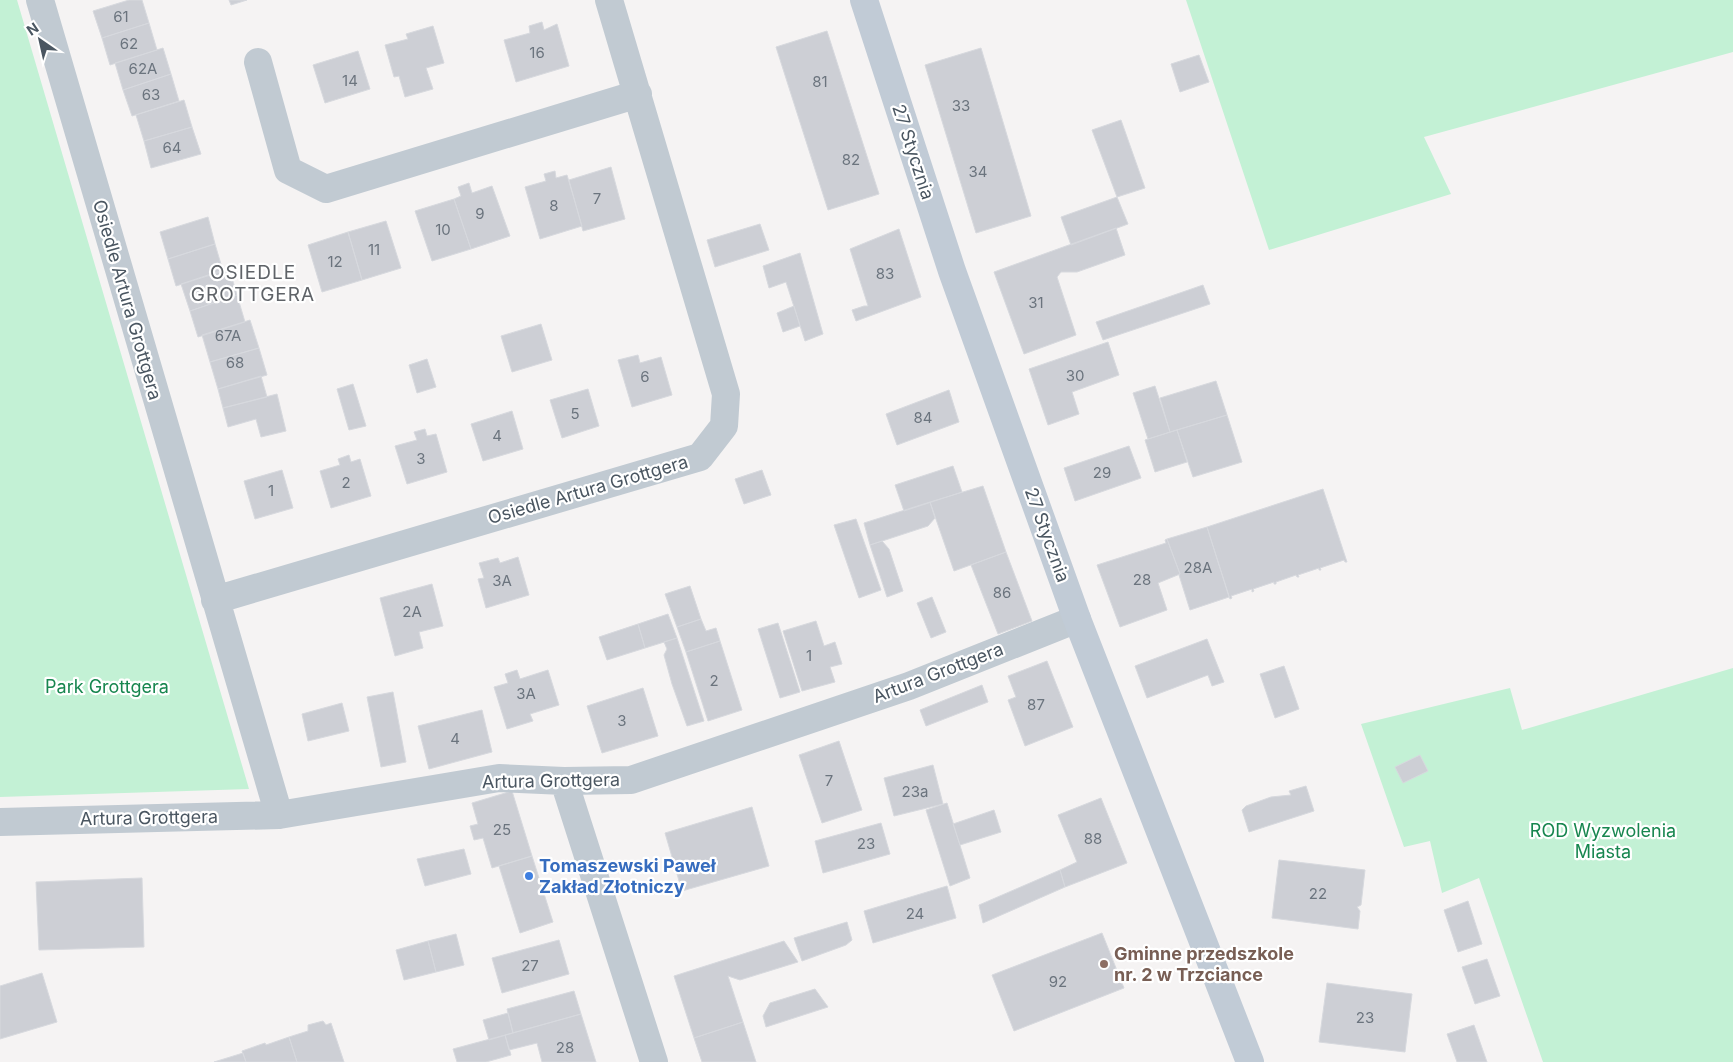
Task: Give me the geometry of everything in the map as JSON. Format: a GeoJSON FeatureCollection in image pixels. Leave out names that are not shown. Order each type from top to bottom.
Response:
{"type":"FeatureCollection","features":[{"type":"Feature","properties":{"kind":"main road","name":"27 Stycznia"},"geometry":{"type":"LineString","coordinates":[[864,0],[952,271],[1077,619],[1250,1062]]}},
{"type":"Feature","properties":{"kind":"street","name":"Osiedle Artura Grottgera"},"geometry":{"type":"LineString","coordinates":[[40,0],[279,815]]}},
{"type":"Feature","properties":{"kind":"street","name":"Osiedle Artura Grottgera"},"geometry":{"type":"LineString","coordinates":[[215,600],[700,457],[724,426],[726,394],[609,0]]}},
{"type":"Feature","properties":{"kind":"street"},"geometry":{"type":"LineString","coordinates":[[258,62],[288,170],[326,189],[638,94]]}},
{"type":"Feature","properties":{"kind":"street","name":"Artura Grottgera"},"geometry":{"type":"LineString","coordinates":[[0,822],[279,815],[498,778],[564,781],[631,780],[909,686],[1077,619]]}},
{"type":"Feature","properties":{"kind":"street"},"geometry":{"type":"LineString","coordinates":[[564,781],[654,1062]]}},
{"type":"Feature","properties":{"kind":"green space","name":"Park Grottgera"},"geometry":{"type":"Polygon","coordinates":[[[0,0],[17,0],[249,789],[0,797],[0,0]]]}},
{"type":"Feature","properties":{"kind":"green space"},"geometry":{"type":"Polygon","coordinates":[[[1186,0],[1733,0],[1733,52],[1424,137],[1451,194],[1269,250],[1186,0]]]}},
{"type":"Feature","properties":{"kind":"green space","name":"ROD Wyzwolenia Miasta"},"geometry":{"type":"Polygon","coordinates":[[[1733,668],[1733,1062],[1543,1062],[1479,878],[1442,893],[1430,841],[1404,847],[1361,724],[1510,688],[1522,730],[1733,668]]]}},
{"type":"Feature","properties":{"kind":"building"},"geometry":{"type":"Polygon","coordinates":[[[129,0],[142,0],[149,23],[102,38],[93,11],[129,0]]]}},
{"type":"Feature","properties":{"kind":"building"},"geometry":{"type":"Polygon","coordinates":[[[229,0],[247,0],[231,5],[229,0]]]}},
{"type":"Feature","properties":{"kind":"building"},"geometry":{"type":"Polygon","coordinates":[[[542,22],[544,30],[557,24],[569,66],[516,82],[504,40],[530,33],[529,26],[542,22]]]}},
{"type":"Feature","properties":{"kind":"building"},"geometry":{"type":"Polygon","coordinates":[[[149,23],[157,50],[110,65],[102,38],[149,23]]]}},
{"type":"Feature","properties":{"kind":"building"},"geometry":{"type":"Polygon","coordinates":[[[433,26],[444,63],[426,68],[433,89],[405,97],[399,76],[394,77],[385,45],[408,39],[406,34],[433,26]]]}},
{"type":"Feature","properties":{"kind":"building"},"geometry":{"type":"Polygon","coordinates":[[[827,31],[879,194],[828,210],[776,47],[827,31]]]}},
{"type":"Feature","properties":{"kind":"building"},"geometry":{"type":"Polygon","coordinates":[[[163,48],[171,74],[123,90],[115,63],[163,48]]]}},
{"type":"Feature","properties":{"kind":"building"},"geometry":{"type":"Polygon","coordinates":[[[981,48],[1031,216],[976,233],[925,65],[981,48]]]}},
{"type":"Feature","properties":{"kind":"building"},"geometry":{"type":"Polygon","coordinates":[[[358,51],[370,89],[325,103],[313,65],[358,51]]]}},
{"type":"Feature","properties":{"kind":"building"},"geometry":{"type":"Polygon","coordinates":[[[1199,55],[1209,82],[1180,92],[1171,64],[1199,55]]]}},
{"type":"Feature","properties":{"kind":"building"},"geometry":{"type":"Polygon","coordinates":[[[171,74],[179,101],[132,116],[123,90],[171,74]]]}},
{"type":"Feature","properties":{"kind":"building"},"geometry":{"type":"Polygon","coordinates":[[[184,100],[192,127],[144,141],[136,115],[184,100]]]}},
{"type":"Feature","properties":{"kind":"building"},"geometry":{"type":"Polygon","coordinates":[[[1121,120],[1145,188],[1117,197],[1092,130],[1121,120]]]}},
{"type":"Feature","properties":{"kind":"building"},"geometry":{"type":"Polygon","coordinates":[[[192,127],[201,154],[151,168],[144,141],[192,127]]]}},
{"type":"Feature","properties":{"kind":"building"},"geometry":{"type":"Polygon","coordinates":[[[611,167],[625,219],[583,231],[569,180],[611,167]]]}},
{"type":"Feature","properties":{"kind":"building"},"geometry":{"type":"Polygon","coordinates":[[[555,171],[556,178],[567,175],[582,226],[540,239],[525,187],[546,181],[544,174],[555,171]]]}},
{"type":"Feature","properties":{"kind":"building"},"geometry":{"type":"Polygon","coordinates":[[[469,183],[472,193],[492,186],[510,236],[471,249],[454,199],[461,196],[458,187],[469,183]]]}},
{"type":"Feature","properties":{"kind":"building"},"geometry":{"type":"Polygon","coordinates":[[[1117,197],[1128,224],[1071,245],[1061,217],[1117,197]]]}},
{"type":"Feature","properties":{"kind":"building"},"geometry":{"type":"Polygon","coordinates":[[[454,199],[471,249],[432,261],[415,211],[454,199]]]}},
{"type":"Feature","properties":{"kind":"building"},"geometry":{"type":"Polygon","coordinates":[[[208,217],[215,244],[168,259],[160,232],[208,217]]]}},
{"type":"Feature","properties":{"kind":"building"},"geometry":{"type":"Polygon","coordinates":[[[386,221],[401,268],[362,280],[348,232],[386,221]]]}},
{"type":"Feature","properties":{"kind":"building"},"geometry":{"type":"Polygon","coordinates":[[[760,224],[769,250],[715,267],[707,240],[760,224]]]}},
{"type":"Feature","properties":{"kind":"building"},"geometry":{"type":"Polygon","coordinates":[[[1116,228],[1125,255],[1077,272],[1061,272],[1057,277],[1076,335],[1024,354],[994,272],[1116,228]]]}},
{"type":"Feature","properties":{"kind":"building"},"geometry":{"type":"Polygon","coordinates":[[[899,229],[921,297],[856,321],[852,310],[868,306],[850,249],[899,229]]]}},
{"type":"Feature","properties":{"kind":"building"},"geometry":{"type":"Polygon","coordinates":[[[348,232],[362,280],[322,292],[308,245],[348,232]]]}},
{"type":"Feature","properties":{"kind":"building"},"geometry":{"type":"Polygon","coordinates":[[[215,244],[223,271],[176,286],[168,259],[215,244]]]}},
{"type":"Feature","properties":{"kind":"building"},"geometry":{"type":"Polygon","coordinates":[[[800,253],[823,334],[805,341],[786,282],[769,288],[763,266],[800,253]]]}},
{"type":"Feature","properties":{"kind":"building"},"geometry":{"type":"Polygon","coordinates":[[[229,268],[237,295],[190,311],[181,284],[229,268]]]}},
{"type":"Feature","properties":{"kind":"building"},"geometry":{"type":"Polygon","coordinates":[[[1203,285],[1210,304],[1103,340],[1096,322],[1203,285]]]}},
{"type":"Feature","properties":{"kind":"building"},"geometry":{"type":"Polygon","coordinates":[[[237,295],[245,322],[198,337],[190,311],[237,295]]]}},
{"type":"Feature","properties":{"kind":"building"},"geometry":{"type":"Polygon","coordinates":[[[794,306],[800,326],[783,332],[777,313],[794,306]]]}},
{"type":"Feature","properties":{"kind":"building"},"geometry":{"type":"Polygon","coordinates":[[[250,320],[259,348],[210,362],[202,335],[250,320]]]}},
{"type":"Feature","properties":{"kind":"building"},"geometry":{"type":"Polygon","coordinates":[[[541,324],[552,360],[512,372],[501,336],[541,324]]]}},
{"type":"Feature","properties":{"kind":"building"},"geometry":{"type":"Polygon","coordinates":[[[1108,342],[1119,375],[1072,392],[1079,414],[1048,425],[1029,369],[1108,342]]]}},
{"type":"Feature","properties":{"kind":"building"},"geometry":{"type":"Polygon","coordinates":[[[259,348],[267,375],[218,389],[210,362],[259,348]]]}},
{"type":"Feature","properties":{"kind":"building"},"geometry":{"type":"Polygon","coordinates":[[[638,355],[640,363],[661,357],[672,395],[632,407],[618,360],[638,355]]]}},
{"type":"Feature","properties":{"kind":"building"},"geometry":{"type":"Polygon","coordinates":[[[427,359],[436,387],[417,393],[409,365],[427,359]]]}},
{"type":"Feature","properties":{"kind":"building"},"geometry":{"type":"Polygon","coordinates":[[[261,376],[267,397],[223,408],[218,389],[261,376]]]}},
{"type":"Feature","properties":{"kind":"building"},"geometry":{"type":"Polygon","coordinates":[[[1216,381],[1227,415],[1170,432],[1160,398],[1216,381]]]}},
{"type":"Feature","properties":{"kind":"building"},"geometry":{"type":"Polygon","coordinates":[[[353,384],[366,426],[349,430],[337,389],[353,384]]]}},
{"type":"Feature","properties":{"kind":"building"},"geometry":{"type":"Polygon","coordinates":[[[1155,386],[1170,432],[1148,439],[1133,393],[1155,386]]]}},
{"type":"Feature","properties":{"kind":"building"},"geometry":{"type":"Polygon","coordinates":[[[588,389],[599,426],[562,438],[550,400],[588,389]]]}},
{"type":"Feature","properties":{"kind":"building"},"geometry":{"type":"Polygon","coordinates":[[[949,390],[959,422],[897,445],[886,414],[949,390]]]}},
{"type":"Feature","properties":{"kind":"building"},"geometry":{"type":"Polygon","coordinates":[[[277,394],[286,431],[261,437],[256,419],[228,427],[223,408],[277,394]]]}},
{"type":"Feature","properties":{"kind":"building"},"geometry":{"type":"Polygon","coordinates":[[[512,411],[523,449],[483,461],[471,424],[512,411]]]}},
{"type":"Feature","properties":{"kind":"building"},"geometry":{"type":"Polygon","coordinates":[[[1227,415],[1242,462],[1193,477],[1177,430],[1227,415]]]}},
{"type":"Feature","properties":{"kind":"building"},"geometry":{"type":"Polygon","coordinates":[[[425,429],[427,436],[436,434],[447,472],[407,484],[395,446],[417,440],[414,432],[425,429]]]}},
{"type":"Feature","properties":{"kind":"building"},"geometry":{"type":"Polygon","coordinates":[[[1177,430],[1187,462],[1155,472],[1145,440],[1177,430]]]}},
{"type":"Feature","properties":{"kind":"building"},"geometry":{"type":"Polygon","coordinates":[[[1129,446],[1141,478],[1075,501],[1064,468],[1129,446]]]}},
{"type":"Feature","properties":{"kind":"building"},"geometry":{"type":"Polygon","coordinates":[[[349,455],[351,462],[360,459],[371,496],[331,508],[320,471],[340,465],[338,459],[349,455]]]}},
{"type":"Feature","properties":{"kind":"building"},"geometry":{"type":"Polygon","coordinates":[[[953,466],[962,492],[904,511],[895,485],[953,466]]]}},
{"type":"Feature","properties":{"kind":"building"},"geometry":{"type":"Polygon","coordinates":[[[282,470],[293,508],[255,519],[244,481],[282,470]]]}},
{"type":"Feature","properties":{"kind":"building"},"geometry":{"type":"Polygon","coordinates":[[[762,470],[771,495],[744,504],[735,479],[762,470]]]}},
{"type":"Feature","properties":{"kind":"building"},"geometry":{"type":"Polygon","coordinates":[[[983,486],[1006,552],[954,571],[930,502],[983,486]]]}},
{"type":"Feature","properties":{"kind":"building"},"geometry":{"type":"Polygon","coordinates":[[[1323,489],[1347,562],[1344,560],[1320,568],[1321,570],[1319,568],[1298,575],[1299,577],[1296,575],[1276,582],[1276,584],[1274,582],[1253,589],[1254,591],[1252,592],[1252,589],[1231,596],[1232,598],[1230,599],[1207,527],[1323,489]]]}},
{"type":"Feature","properties":{"kind":"building"},"geometry":{"type":"Polygon","coordinates":[[[930,502],[935,518],[928,526],[870,545],[864,523],[930,502]]]}},
{"type":"Feature","properties":{"kind":"building"},"geometry":{"type":"Polygon","coordinates":[[[856,519],[881,590],[859,598],[834,525],[856,519]]]}},
{"type":"Feature","properties":{"kind":"building"},"geometry":{"type":"Polygon","coordinates":[[[1207,527],[1229,597],[1190,610],[1180,574],[1167,539],[1207,527]]]}},
{"type":"Feature","properties":{"kind":"building"},"geometry":{"type":"Polygon","coordinates":[[[1167,539],[1180,574],[1158,583],[1167,610],[1120,627],[1097,565],[1166,543],[1165,540],[1167,539]]]}},
{"type":"Feature","properties":{"kind":"building"},"geometry":{"type":"Polygon","coordinates":[[[882,541],[889,549],[903,591],[887,597],[870,545],[882,541]]]}},
{"type":"Feature","properties":{"kind":"building"},"geometry":{"type":"Polygon","coordinates":[[[1006,552],[1032,621],[998,634],[971,565],[1006,552]]]}},
{"type":"Feature","properties":{"kind":"building"},"geometry":{"type":"Polygon","coordinates":[[[518,557],[529,595],[486,608],[478,579],[484,578],[479,563],[498,558],[500,563],[518,557]]]}},
{"type":"Feature","properties":{"kind":"building"},"geometry":{"type":"Polygon","coordinates":[[[432,584],[443,626],[419,632],[423,648],[395,656],[380,598],[432,584]]]}},
{"type":"Feature","properties":{"kind":"building"},"geometry":{"type":"Polygon","coordinates":[[[690,586],[701,619],[677,627],[665,594],[690,586]]]}},
{"type":"Feature","properties":{"kind":"building"},"geometry":{"type":"Polygon","coordinates":[[[932,597],[946,632],[931,638],[917,603],[932,597]]]}},
{"type":"Feature","properties":{"kind":"building"},"geometry":{"type":"Polygon","coordinates":[[[668,614],[677,638],[645,648],[638,624],[668,614]]]}},
{"type":"Feature","properties":{"kind":"building"},"geometry":{"type":"Polygon","coordinates":[[[701,619],[706,631],[716,628],[720,641],[686,652],[677,627],[701,619]]]}},
{"type":"Feature","properties":{"kind":"building"},"geometry":{"type":"Polygon","coordinates":[[[816,621],[824,646],[835,642],[842,664],[830,667],[835,682],[802,691],[783,631],[816,621]]]}},
{"type":"Feature","properties":{"kind":"building"},"geometry":{"type":"Polygon","coordinates":[[[778,623],[800,692],[780,698],[758,629],[778,623]]]}},
{"type":"Feature","properties":{"kind":"building"},"geometry":{"type":"Polygon","coordinates":[[[638,624],[645,648],[607,660],[599,637],[638,624]]]}},
{"type":"Feature","properties":{"kind":"building"},"geometry":{"type":"Polygon","coordinates":[[[677,638],[704,721],[687,726],[664,655],[667,649],[664,642],[677,638]]]}},
{"type":"Feature","properties":{"kind":"building"},"geometry":{"type":"Polygon","coordinates":[[[1207,639],[1224,682],[1212,686],[1208,675],[1147,698],[1135,666],[1207,639]]]}},
{"type":"Feature","properties":{"kind":"building"},"geometry":{"type":"Polygon","coordinates":[[[720,641],[742,710],[708,721],[686,652],[720,641]]]}},
{"type":"Feature","properties":{"kind":"building"},"geometry":{"type":"Polygon","coordinates":[[[1047,661],[1073,727],[1025,746],[1008,700],[1016,697],[1008,676],[1047,661]]]}},
{"type":"Feature","properties":{"kind":"building"},"geometry":{"type":"Polygon","coordinates":[[[1284,666],[1299,709],[1275,718],[1260,674],[1284,666]]]}},
{"type":"Feature","properties":{"kind":"building"},"geometry":{"type":"Polygon","coordinates":[[[517,670],[520,679],[548,670],[559,705],[530,714],[533,721],[507,729],[494,687],[508,683],[505,674],[517,670]]]}},
{"type":"Feature","properties":{"kind":"building"},"geometry":{"type":"Polygon","coordinates":[[[982,685],[988,702],[926,726],[920,710],[982,685]]]}},
{"type":"Feature","properties":{"kind":"building"},"geometry":{"type":"Polygon","coordinates":[[[643,688],[658,736],[602,753],[587,706],[643,688]]]}},
{"type":"Feature","properties":{"kind":"building"},"geometry":{"type":"Polygon","coordinates":[[[393,692],[406,762],[381,767],[367,697],[393,692]]]}},
{"type":"Feature","properties":{"kind":"building"},"geometry":{"type":"Polygon","coordinates":[[[342,703],[349,731],[308,741],[302,714],[342,703]]]}},
{"type":"Feature","properties":{"kind":"building"},"geometry":{"type":"Polygon","coordinates":[[[482,710],[492,752],[429,769],[418,726],[482,710]]]}},
{"type":"Feature","properties":{"kind":"building"},"geometry":{"type":"Polygon","coordinates":[[[839,741],[862,810],[822,823],[799,755],[839,741]]]}},
{"type":"Feature","properties":{"kind":"building"},"geometry":{"type":"Polygon","coordinates":[[[1420,755],[1428,771],[1403,783],[1395,767],[1420,755]]]}},
{"type":"Feature","properties":{"kind":"building"},"geometry":{"type":"Polygon","coordinates":[[[933,765],[943,804],[894,816],[884,778],[933,765]]]}},
{"type":"Feature","properties":{"kind":"building"},"geometry":{"type":"Polygon","coordinates":[[[1306,786],[1314,811],[1249,832],[1242,810],[1246,806],[1271,797],[1291,795],[1289,791],[1306,786]]]}},
{"type":"Feature","properties":{"kind":"building"},"geometry":{"type":"Polygon","coordinates":[[[512,791],[532,856],[492,868],[483,838],[474,840],[470,826],[478,824],[472,803],[512,791]]]}},
{"type":"Feature","properties":{"kind":"building"},"geometry":{"type":"Polygon","coordinates":[[[1101,798],[1127,863],[1065,887],[1060,870],[1077,862],[1058,815],[1101,798]]]}},
{"type":"Feature","properties":{"kind":"building"},"geometry":{"type":"Polygon","coordinates":[[[947,803],[970,878],[950,886],[926,810],[947,803]]]}},
{"type":"Feature","properties":{"kind":"building"},"geometry":{"type":"Polygon","coordinates":[[[752,807],[769,866],[682,891],[665,833],[752,807]]]}},
{"type":"Feature","properties":{"kind":"building"},"geometry":{"type":"Polygon","coordinates":[[[994,810],[1001,832],[960,845],[953,824],[994,810]]]}},
{"type":"Feature","properties":{"kind":"building"},"geometry":{"type":"Polygon","coordinates":[[[881,823],[890,854],[823,873],[815,841],[881,823]]]}},
{"type":"Feature","properties":{"kind":"building"},"geometry":{"type":"Polygon","coordinates":[[[464,849],[471,874],[425,886],[417,859],[464,849]]]}},
{"type":"Feature","properties":{"kind":"building"},"geometry":{"type":"Polygon","coordinates":[[[532,856],[553,922],[520,933],[499,866],[532,856]]]}},
{"type":"Feature","properties":{"kind":"building"},"geometry":{"type":"Polygon","coordinates":[[[1279,860],[1365,870],[1361,905],[1357,907],[1360,911],[1358,929],[1272,918],[1279,860]]]}},
{"type":"Feature","properties":{"kind":"building"},"geometry":{"type":"Polygon","coordinates":[[[1060,870],[1065,887],[983,923],[979,905],[1060,870]]]}},
{"type":"Feature","properties":{"kind":"building"},"geometry":{"type":"Polygon","coordinates":[[[142,878],[144,947],[39,950],[36,882],[142,878]]]}},
{"type":"Feature","properties":{"kind":"building"},"geometry":{"type":"Polygon","coordinates":[[[947,886],[956,918],[873,943],[864,911],[947,886]]]}},
{"type":"Feature","properties":{"kind":"building"},"geometry":{"type":"Polygon","coordinates":[[[1468,901],[1482,944],[1458,952],[1444,910],[1468,901]]]}},
{"type":"Feature","properties":{"kind":"building"},"geometry":{"type":"Polygon","coordinates":[[[847,922],[852,940],[846,945],[802,961],[794,938],[847,922]]]}},
{"type":"Feature","properties":{"kind":"building"},"geometry":{"type":"Polygon","coordinates":[[[1102,933],[1124,988],[1014,1031],[992,975],[1102,933]]]}},
{"type":"Feature","properties":{"kind":"building"},"geometry":{"type":"Polygon","coordinates":[[[456,934],[464,965],[436,972],[428,941],[456,934]]]}},
{"type":"Feature","properties":{"kind":"building"},"geometry":{"type":"Polygon","coordinates":[[[559,940],[569,974],[502,993],[492,958],[559,940]]]}},
{"type":"Feature","properties":{"kind":"building"},"geometry":{"type":"Polygon","coordinates":[[[428,941],[436,972],[404,980],[396,950],[428,941]]]}},
{"type":"Feature","properties":{"kind":"building"},"geometry":{"type":"Polygon","coordinates":[[[784,941],[798,962],[740,980],[728,976],[743,1022],[694,1038],[674,976],[784,941]]]}},
{"type":"Feature","properties":{"kind":"building"},"geometry":{"type":"Polygon","coordinates":[[[1487,959],[1500,996],[1475,1004],[1462,967],[1487,959]]]}},
{"type":"Feature","properties":{"kind":"building"},"geometry":{"type":"Polygon","coordinates":[[[42,973],[57,1022],[0,1039],[0,986],[42,973]]]}},
{"type":"Feature","properties":{"kind":"building"},"geometry":{"type":"Polygon","coordinates":[[[1327,983],[1412,994],[1405,1052],[1319,1042],[1327,983]]]}},
{"type":"Feature","properties":{"kind":"building"},"geometry":{"type":"Polygon","coordinates":[[[815,989],[828,1007],[766,1027],[763,1016],[770,1003],[815,989]]]}},
{"type":"Feature","properties":{"kind":"building"},"geometry":{"type":"Polygon","coordinates":[[[574,991],[581,1014],[513,1033],[507,1009],[574,991]]]}},
{"type":"Feature","properties":{"kind":"building"},"geometry":{"type":"Polygon","coordinates":[[[508,1013],[513,1033],[489,1040],[483,1020],[508,1013]]]}},
{"type":"Feature","properties":{"kind":"building"},"geometry":{"type":"Polygon","coordinates":[[[581,1014],[596,1062],[542,1062],[537,1043],[509,1050],[505,1035],[581,1014]]]}},
{"type":"Feature","properties":{"kind":"building"},"geometry":{"type":"Polygon","coordinates":[[[323,1021],[326,1025],[331,1023],[344,1062],[297,1062],[289,1037],[308,1031],[308,1025],[323,1021]]]}},
{"type":"Feature","properties":{"kind":"building"},"geometry":{"type":"Polygon","coordinates":[[[743,1022],[756,1062],[702,1062],[694,1038],[743,1022]]]}},
{"type":"Feature","properties":{"kind":"building"},"geometry":{"type":"Polygon","coordinates":[[[1474,1025],[1487,1062],[1457,1062],[1447,1034],[1474,1025]]]}},
{"type":"Feature","properties":{"kind":"building"},"geometry":{"type":"Polygon","coordinates":[[[505,1035],[511,1055],[486,1062],[457,1062],[453,1049],[505,1035]]]}},
{"type":"Feature","properties":{"kind":"building"},"geometry":{"type":"Polygon","coordinates":[[[289,1037],[297,1062],[246,1062],[242,1051],[289,1037]]]}},
{"type":"Feature","properties":{"kind":"building"},"geometry":{"type":"Polygon","coordinates":[[[243,1053],[246,1062],[214,1062],[243,1053]]]}},
{"type":"Feature","properties":{"kind":"place","name":"Tomaszewski Paweł Zakład Złotniczy"},"geometry":{"type":"Point","coordinates":[529,876]}},
{"type":"Feature","properties":{"kind":"place","name":"Gminne przedszkole nr. 2 w Trzciance"},"geometry":{"type":"Point","coordinates":[1104,964]}},
{"type":"Feature","properties":{"kind":"district","name":"OSIEDLE GROTTGERA"},"geometry":{"type":"Point","coordinates":[253,283]}}]}
